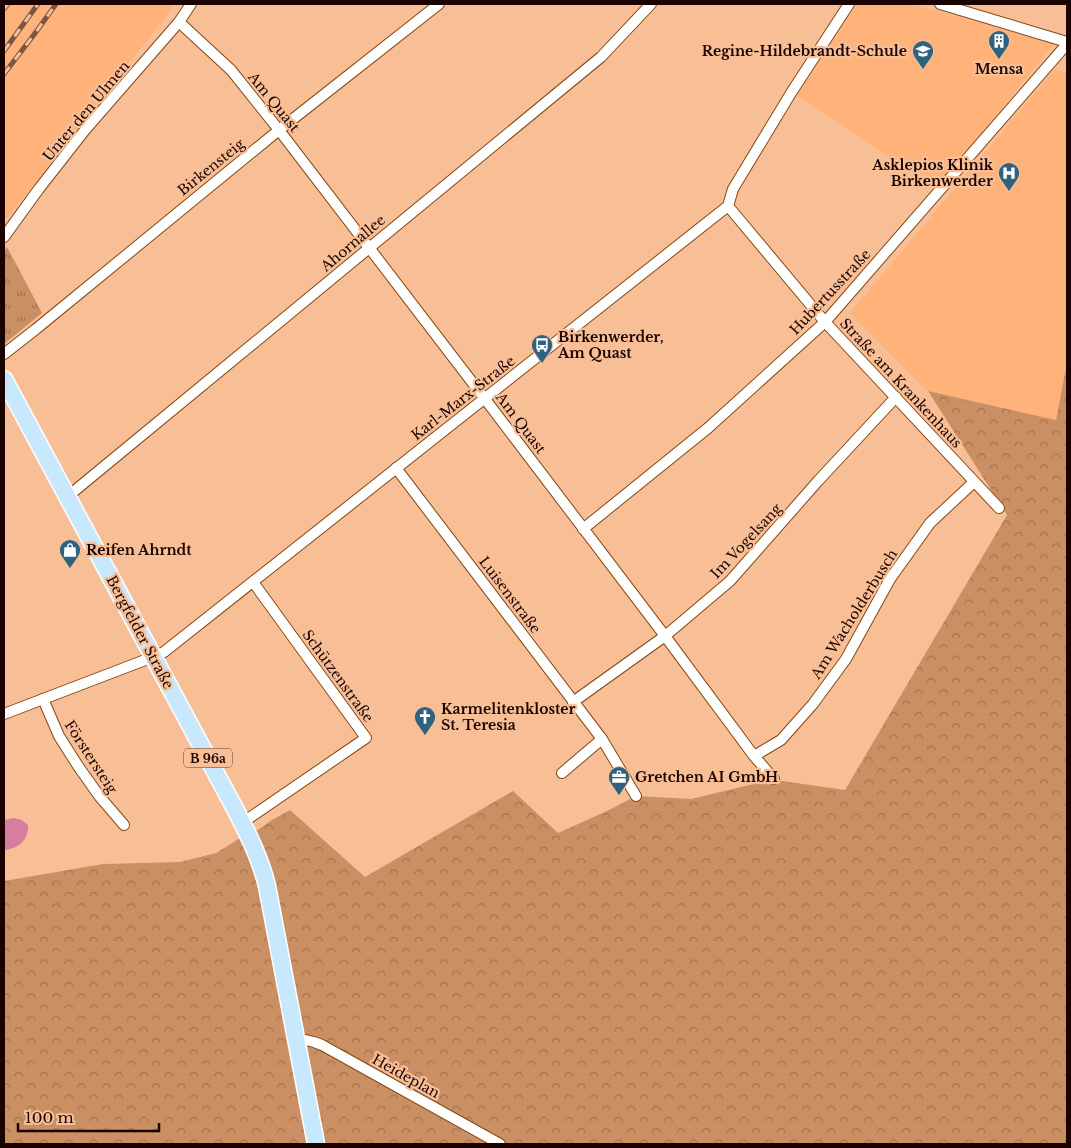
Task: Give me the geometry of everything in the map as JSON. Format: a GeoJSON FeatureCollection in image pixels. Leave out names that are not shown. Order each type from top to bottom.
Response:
{"type":"FeatureCollection","features":[{"type":"Feature","properties":{"kind":"main road","name":"Bergfelder Straße"},"geometry":{"type":"LineString","coordinates":[[4,379],[242,823],[259,860],[267,886],[296,1038]]}},
{"type":"Feature","properties":{"kind":"main road","name":"B 96a"},"geometry":{"type":"LineString","coordinates":[[296,1038],[316,1144]]}},
{"type":"Feature","properties":{"kind":"street","name":"Unter den Ulmen"},"geometry":{"type":"LineString","coordinates":[[4,237],[85,130],[180,22],[191,4]]}},
{"type":"Feature","properties":{"kind":"street","name":"Birkensteig"},"geometry":{"type":"LineString","coordinates":[[4,354],[279,130],[439,4]]}},
{"type":"Feature","properties":{"kind":"street","name":"Ahornallee"},"geometry":{"type":"LineString","coordinates":[[67,497],[601,57],[651,4]]}},
{"type":"Feature","properties":{"kind":"street"},"geometry":{"type":"LineString","coordinates":[[728,206],[733,189],[848,4]]}},
{"type":"Feature","properties":{"kind":"street"},"geometry":{"type":"LineString","coordinates":[[940,4],[1067,43]]}},
{"type":"Feature","properties":{"kind":"street","name":"Am Quast"},"geometry":{"type":"LineString","coordinates":[[180,22],[231,70],[279,130],[485,398],[754,756],[774,779]]}},
{"type":"Feature","properties":{"kind":"street","name":"Hubertusstraße"},"geometry":{"type":"LineString","coordinates":[[583,529],[708,428],[825,322],[1067,43]]}},
{"type":"Feature","properties":{"kind":"street","name":"Straße am Krankenhaus"},"geometry":{"type":"LineString","coordinates":[[728,206],[825,322],[999,508]]}},
{"type":"Feature","properties":{"kind":"street","name":"Karl-Marx-Straße"},"geometry":{"type":"LineString","coordinates":[[4,714],[153,657],[166,650],[728,206]]}},
{"type":"Feature","properties":{"kind":"street","name":"Im Vogelsang"},"geometry":{"type":"LineString","coordinates":[[573,702],[665,636],[730,582],[818,481],[896,397]]}},
{"type":"Feature","properties":{"kind":"street","name":"Luisenstraße"},"geometry":{"type":"LineString","coordinates":[[396,468],[602,739],[636,796]]}},
{"type":"Feature","properties":{"kind":"street","name":"Am Wacholderbusch"},"geometry":{"type":"LineString","coordinates":[[754,756],[781,740],[813,704],[846,658],[890,579],[930,523],[974,482]]}},
{"type":"Feature","properties":{"kind":"street","name":"Schützenstraße"},"geometry":{"type":"LineString","coordinates":[[242,823],[366,738],[254,582]]}},
{"type":"Feature","properties":{"kind":"street","name":"Förstersteig"},"geometry":{"type":"LineString","coordinates":[[43,699],[59,736],[78,766],[124,826]]}},
{"type":"Feature","properties":{"kind":"street"},"geometry":{"type":"LineString","coordinates":[[562,772],[602,739]]}},
{"type":"Feature","properties":{"kind":"street","name":"Heideplan"},"geometry":{"type":"LineString","coordinates":[[296,1038],[322,1045],[500,1144]]}},
{"type":"Feature","properties":{"kind":"shaded area"},"geometry":{"type":"Polygon","coordinates":[[[4,4],[173,4],[168,14],[7,218],[4,218],[4,4]]]}},
{"type":"Feature","properties":{"kind":"shaded area","name":"Regine-Hildebrandt-Schule"},"geometry":{"type":"Polygon","coordinates":[[[857,4],[913,4],[1054,44],[937,188],[797,96],[857,4]]]}},
{"type":"Feature","properties":{"kind":"shaded area","name":"Asklepios Klinik Birkenwerder"},"geometry":{"type":"Polygon","coordinates":[[[1054,70],[1067,72],[1067,367],[1056,420],[927,391],[850,313],[1054,70]]]}},
{"type":"Feature","properties":{"kind":"shaded area"},"geometry":{"type":"Polygon","coordinates":[[[14,818],[22,820],[28,825],[27,835],[18,846],[4,850],[4,820],[14,818]]]}},
{"type":"Feature","properties":{"kind":"green space"},"geometry":{"type":"Polygon","coordinates":[[[7,247],[42,313],[4,344],[4,251],[7,247]]]}},
{"type":"Feature","properties":{"kind":"green space"},"geometry":{"type":"Polygon","coordinates":[[[1067,367],[1067,1144],[4,1144],[4,881],[103,864],[180,862],[216,853],[245,835],[249,836],[290,810],[365,877],[513,791],[558,833],[636,796],[691,799],[766,781],[782,781],[845,790],[1007,515],[928,391],[1056,420],[1067,367]]]}},
{"type":"Feature","properties":{"kind":"railway"},"geometry":{"type":"LineString","coordinates":[[4,9],[8,4]]}},
{"type":"Feature","properties":{"kind":"railway"},"geometry":{"type":"LineString","coordinates":[[4,51],[38,4]]}},
{"type":"Feature","properties":{"kind":"railway"},"geometry":{"type":"LineString","coordinates":[[4,74],[56,4]]}},
{"type":"Feature","properties":{"kind":"place","name":"Mensa"},"geometry":{"type":"Point","coordinates":[999,60]}},
{"type":"Feature","properties":{"kind":"place","name":"Regine-Hildebrandt-Schule"},"geometry":{"type":"Point","coordinates":[923,70]}},
{"type":"Feature","properties":{"kind":"place","name":"Asklepios Klinik Birkenwerder"},"geometry":{"type":"Point","coordinates":[1009,192]}},
{"type":"Feature","properties":{"kind":"place","name":"Birkenwerder, Am Quast"},"geometry":{"type":"Point","coordinates":[542,364]}},
{"type":"Feature","properties":{"kind":"place","name":"Reifen Ahrndt"},"geometry":{"type":"Point","coordinates":[70,569]}},
{"type":"Feature","properties":{"kind":"place","name":"Karmelitenkloster St. Teresia"},"geometry":{"type":"Point","coordinates":[425,736]}},
{"type":"Feature","properties":{"kind":"place","name":"Gretchen AI GmbH"},"geometry":{"type":"Point","coordinates":[619,796]}}]}
